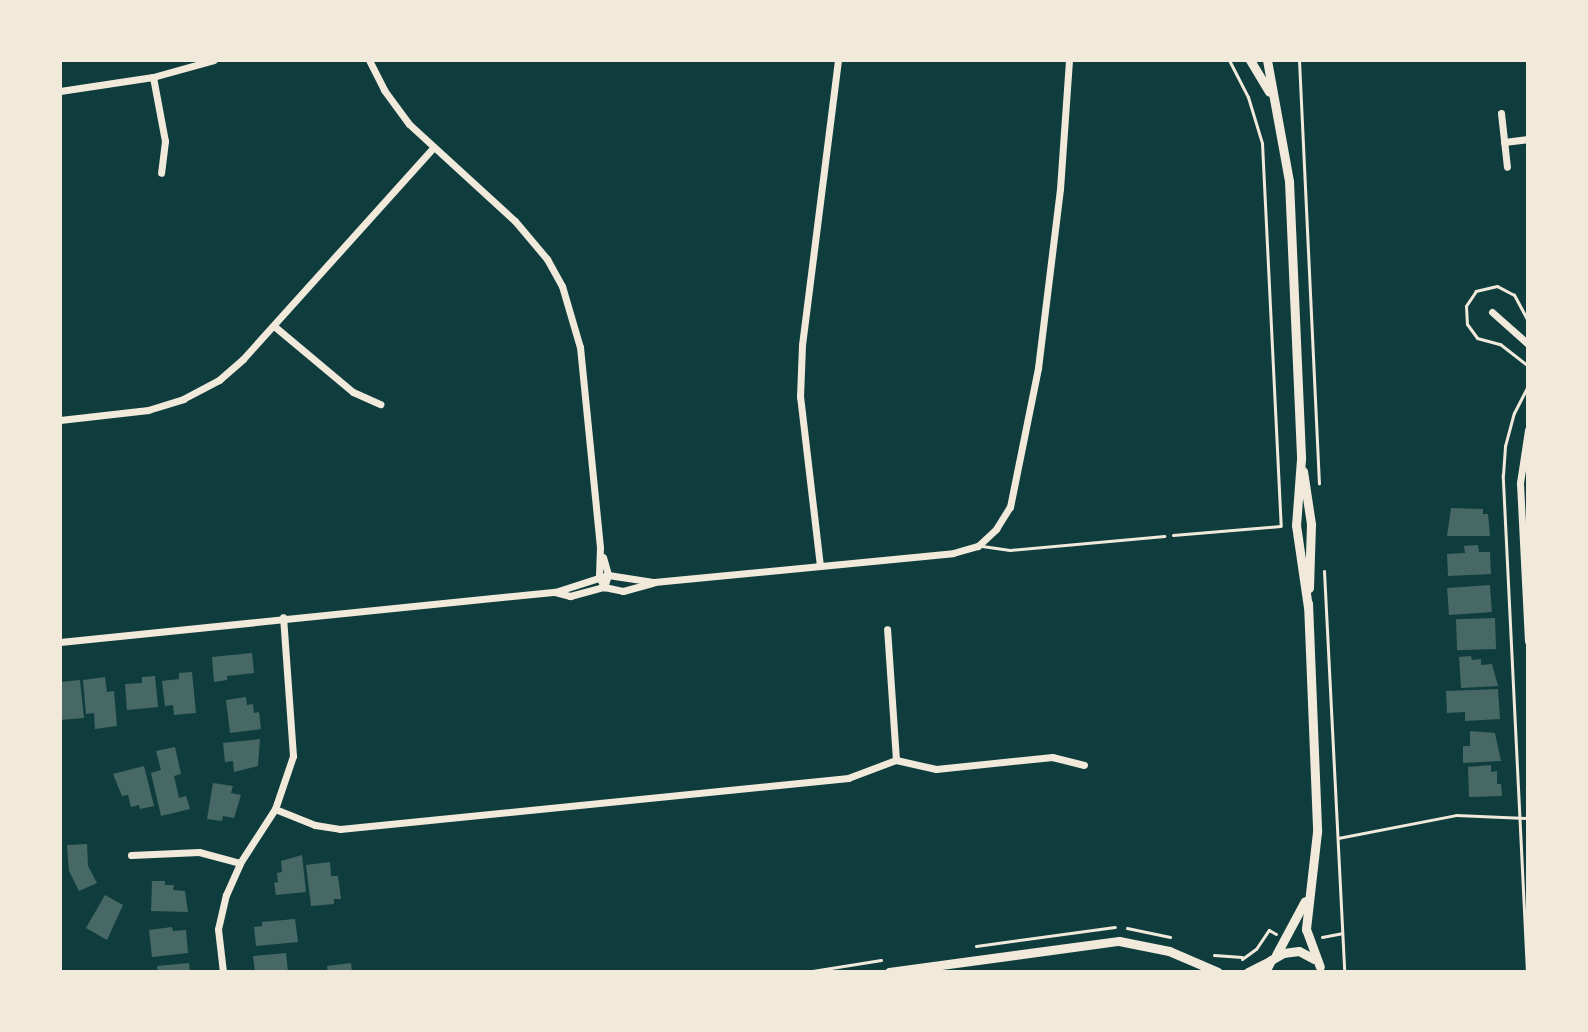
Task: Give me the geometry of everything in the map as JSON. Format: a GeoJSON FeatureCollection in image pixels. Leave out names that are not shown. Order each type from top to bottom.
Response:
{"type":"FeatureCollection","features":[{"type":"Feature","properties":{"kind":"street"},"geometry":{"type":"LineString","coordinates":[[60,91],[153,77],[214,60]]}},
{"type":"Feature","properties":{"kind":"street"},"geometry":{"type":"LineString","coordinates":[[369,60],[384,90],[409,124],[515,221],[547,259],[562,286],[580,347],[604,587]]}},
{"type":"Feature","properties":{"kind":"street"},"geometry":{"type":"LineString","coordinates":[[820,566],[800,397],[802,345],[838,60]]}},
{"type":"Feature","properties":{"kind":"street"},"geometry":{"type":"LineString","coordinates":[[555,592],[570,596],[604,587],[623,591],[654,582],[953,553],[978,546],[996,529],[1010,507],[1038,368],[1060,189],[1069,60]]}},
{"type":"Feature","properties":{"kind":"street"},"geometry":{"type":"LineString","coordinates":[[1250,60],[1271,95]]}},
{"type":"Feature","properties":{"kind":"street"},"geometry":{"type":"LineString","coordinates":[[1267,60],[1289,181],[1301,459],[1311,524],[1308,607],[1317,832],[1306,936],[1321,970]]}},
{"type":"Feature","properties":{"kind":"street"},"geometry":{"type":"LineString","coordinates":[[153,77],[165,141],[161,173]]}},
{"type":"Feature","properties":{"kind":"street"},"geometry":{"type":"LineString","coordinates":[[1501,113],[1507,167]]}},
{"type":"Feature","properties":{"kind":"street"},"geometry":{"type":"LineString","coordinates":[[1504,142],[1528,139]]}},
{"type":"Feature","properties":{"kind":"street"},"geometry":{"type":"LineString","coordinates":[[60,420],[148,410],[183,399],[219,380],[274,326],[434,147]]}},
{"type":"Feature","properties":{"kind":"street"},"geometry":{"type":"LineString","coordinates":[[1492,312],[1528,344]]}},
{"type":"Feature","properties":{"kind":"street"},"geometry":{"type":"LineString","coordinates":[[274,326],[353,392],[380,404]]}},
{"type":"Feature","properties":{"kind":"street"},"geometry":{"type":"LineString","coordinates":[[1528,430],[1520,483],[1528,641]]}},
{"type":"Feature","properties":{"kind":"street"},"geometry":{"type":"LineString","coordinates":[[60,642],[283,617],[555,592],[603,576],[654,582]]}},
{"type":"Feature","properties":{"kind":"street"},"geometry":{"type":"LineString","coordinates":[[223,972],[218,929],[226,895],[240,863],[275,809],[293,756],[283,617]]}},
{"type":"Feature","properties":{"kind":"street"},"geometry":{"type":"LineString","coordinates":[[887,629],[896,760]]}},
{"type":"Feature","properties":{"kind":"street"},"geometry":{"type":"LineString","coordinates":[[275,809],[315,825],[367,827],[848,778],[896,760],[936,769],[1052,757],[1084,765]]}},
{"type":"Feature","properties":{"kind":"street"},"geometry":{"type":"LineString","coordinates":[[131,855],[199,852],[240,863]]}},
{"type":"Feature","properties":{"kind":"street"},"geometry":{"type":"LineString","coordinates":[[1265,972],[1308,895]]}},
{"type":"Feature","properties":{"kind":"street"},"geometry":{"type":"LineString","coordinates":[[889,972],[1119,941],[1169,951],[1218,972]]}},
{"type":"Feature","properties":{"kind":"street"},"geometry":{"type":"LineString","coordinates":[[1248,972],[1289,951],[1299,951],[1313,958],[1321,970]]}},
{"type":"Feature","properties":{"kind":"lane"},"geometry":{"type":"LineString","coordinates":[[978,546],[1010,550],[1164,536]]}},
{"type":"Feature","properties":{"kind":"path"},"geometry":{"type":"LineString","coordinates":[[1164,536],[1281,526],[1262,143],[1248,97],[1229,60]]}},
{"type":"Feature","properties":{"kind":"path"},"geometry":{"type":"LineString","coordinates":[[1527,972],[1503,475],[1505,446],[1514,413],[1528,385]]}},
{"type":"Feature","properties":{"kind":"path"},"geometry":{"type":"LineString","coordinates":[[1338,838],[1456,815],[1528,818]]}},
{"type":"Feature","properties":{"kind":"building"},"geometry":{"type":"Polygon","coordinates":[[[1451,508],[1483,509],[1483,514],[1488,514],[1490,536],[1447,536],[1451,508]]]}},
{"type":"Feature","properties":{"kind":"building"},"geometry":{"type":"Polygon","coordinates":[[[1478,545],[1479,552],[1490,552],[1491,574],[1448,576],[1447,554],[1465,553],[1464,546],[1478,545]]]}},
{"type":"Feature","properties":{"kind":"building"},"geometry":{"type":"Polygon","coordinates":[[[1490,585],[1492,612],[1449,615],[1447,588],[1490,585]]]}},
{"type":"Feature","properties":{"kind":"building"},"geometry":{"type":"Polygon","coordinates":[[[1495,618],[1496,649],[1457,650],[1456,619],[1495,618]]]}},
{"type":"Feature","properties":{"kind":"building"},"geometry":{"type":"Polygon","coordinates":[[[252,653],[254,673],[227,676],[227,680],[214,682],[212,657],[252,653]]]}},
{"type":"Feature","properties":{"kind":"building"},"geometry":{"type":"Polygon","coordinates":[[[1471,656],[1472,660],[1481,659],[1481,665],[1492,664],[1498,686],[1461,688],[1459,657],[1471,656]]]}},
{"type":"Feature","properties":{"kind":"building"},"geometry":{"type":"Polygon","coordinates":[[[192,672],[196,713],[174,715],[173,705],[165,706],[162,681],[179,679],[179,673],[192,672]]]}},
{"type":"Feature","properties":{"kind":"building"},"geometry":{"type":"Polygon","coordinates":[[[155,676],[158,707],[127,710],[125,684],[142,683],[142,677],[155,676]]]}},
{"type":"Feature","properties":{"kind":"building"},"geometry":{"type":"Polygon","coordinates":[[[105,677],[107,692],[114,691],[117,726],[95,729],[94,713],[86,714],[83,680],[105,677]]]}},
{"type":"Feature","properties":{"kind":"building"},"geometry":{"type":"Polygon","coordinates":[[[80,680],[84,718],[60,720],[60,682],[80,680]]]}},
{"type":"Feature","properties":{"kind":"building"},"geometry":{"type":"Polygon","coordinates":[[[1498,689],[1500,719],[1465,721],[1465,712],[1447,713],[1446,691],[1498,689]]]}},
{"type":"Feature","properties":{"kind":"building"},"geometry":{"type":"Polygon","coordinates":[[[246,697],[247,705],[253,704],[254,713],[259,712],[261,729],[230,733],[226,700],[246,697]]]}},
{"type":"Feature","properties":{"kind":"building"},"geometry":{"type":"Polygon","coordinates":[[[1470,731],[1495,733],[1501,761],[1463,763],[1463,746],[1470,746],[1470,731]]]}},
{"type":"Feature","properties":{"kind":"building"},"geometry":{"type":"Polygon","coordinates":[[[260,739],[258,766],[234,772],[233,761],[225,762],[223,743],[260,739]]]}},
{"type":"Feature","properties":{"kind":"building"},"geometry":{"type":"Polygon","coordinates":[[[175,747],[181,774],[174,776],[179,798],[186,796],[190,809],[161,816],[151,773],[161,770],[156,751],[175,747]]]}},
{"type":"Feature","properties":{"kind":"building"},"geometry":{"type":"Polygon","coordinates":[[[1491,765],[1491,772],[1497,771],[1497,784],[1501,784],[1502,796],[1469,797],[1468,767],[1491,765]]]}},
{"type":"Feature","properties":{"kind":"building"},"geometry":{"type":"Polygon","coordinates":[[[144,766],[154,806],[140,809],[139,805],[131,807],[128,795],[122,796],[113,774],[144,766]]]}},
{"type":"Feature","properties":{"kind":"building"},"geometry":{"type":"Polygon","coordinates":[[[213,783],[233,786],[231,793],[241,795],[234,818],[223,816],[222,821],[207,819],[213,783]]]}},
{"type":"Feature","properties":{"kind":"building"},"geometry":{"type":"Polygon","coordinates":[[[87,844],[88,866],[97,883],[79,891],[69,871],[67,845],[87,844]]]}},
{"type":"Feature","properties":{"kind":"building"},"geometry":{"type":"Polygon","coordinates":[[[302,855],[306,892],[276,895],[274,883],[278,882],[277,873],[282,872],[281,861],[302,855]]]}},
{"type":"Feature","properties":{"kind":"building"},"geometry":{"type":"Polygon","coordinates":[[[330,862],[331,876],[338,876],[341,899],[334,899],[334,904],[311,906],[306,865],[330,862]]]}},
{"type":"Feature","properties":{"kind":"building"},"geometry":{"type":"Polygon","coordinates":[[[152,881],[165,881],[165,885],[174,885],[173,890],[185,891],[188,912],[151,911],[152,881]]]}},
{"type":"Feature","properties":{"kind":"building"},"geometry":{"type":"Polygon","coordinates":[[[105,895],[123,905],[107,940],[86,928],[105,895]]]}},
{"type":"Feature","properties":{"kind":"building"},"geometry":{"type":"Polygon","coordinates":[[[295,919],[298,942],[256,946],[254,927],[262,926],[262,922],[295,919]]]}},
{"type":"Feature","properties":{"kind":"building"},"geometry":{"type":"Polygon","coordinates":[[[172,927],[173,931],[186,930],[188,953],[152,957],[149,930],[172,927]]]}},
{"type":"Feature","properties":{"kind":"building"},"geometry":{"type":"Polygon","coordinates":[[[286,953],[288,972],[255,972],[253,956],[286,953]]]}},
{"type":"Feature","properties":{"kind":"building"},"geometry":{"type":"Polygon","coordinates":[[[189,963],[190,972],[158,972],[157,966],[189,963]]]}},
{"type":"Feature","properties":{"kind":"building"},"geometry":{"type":"Polygon","coordinates":[[[351,963],[352,972],[328,972],[327,966],[351,963]]]}}]}
